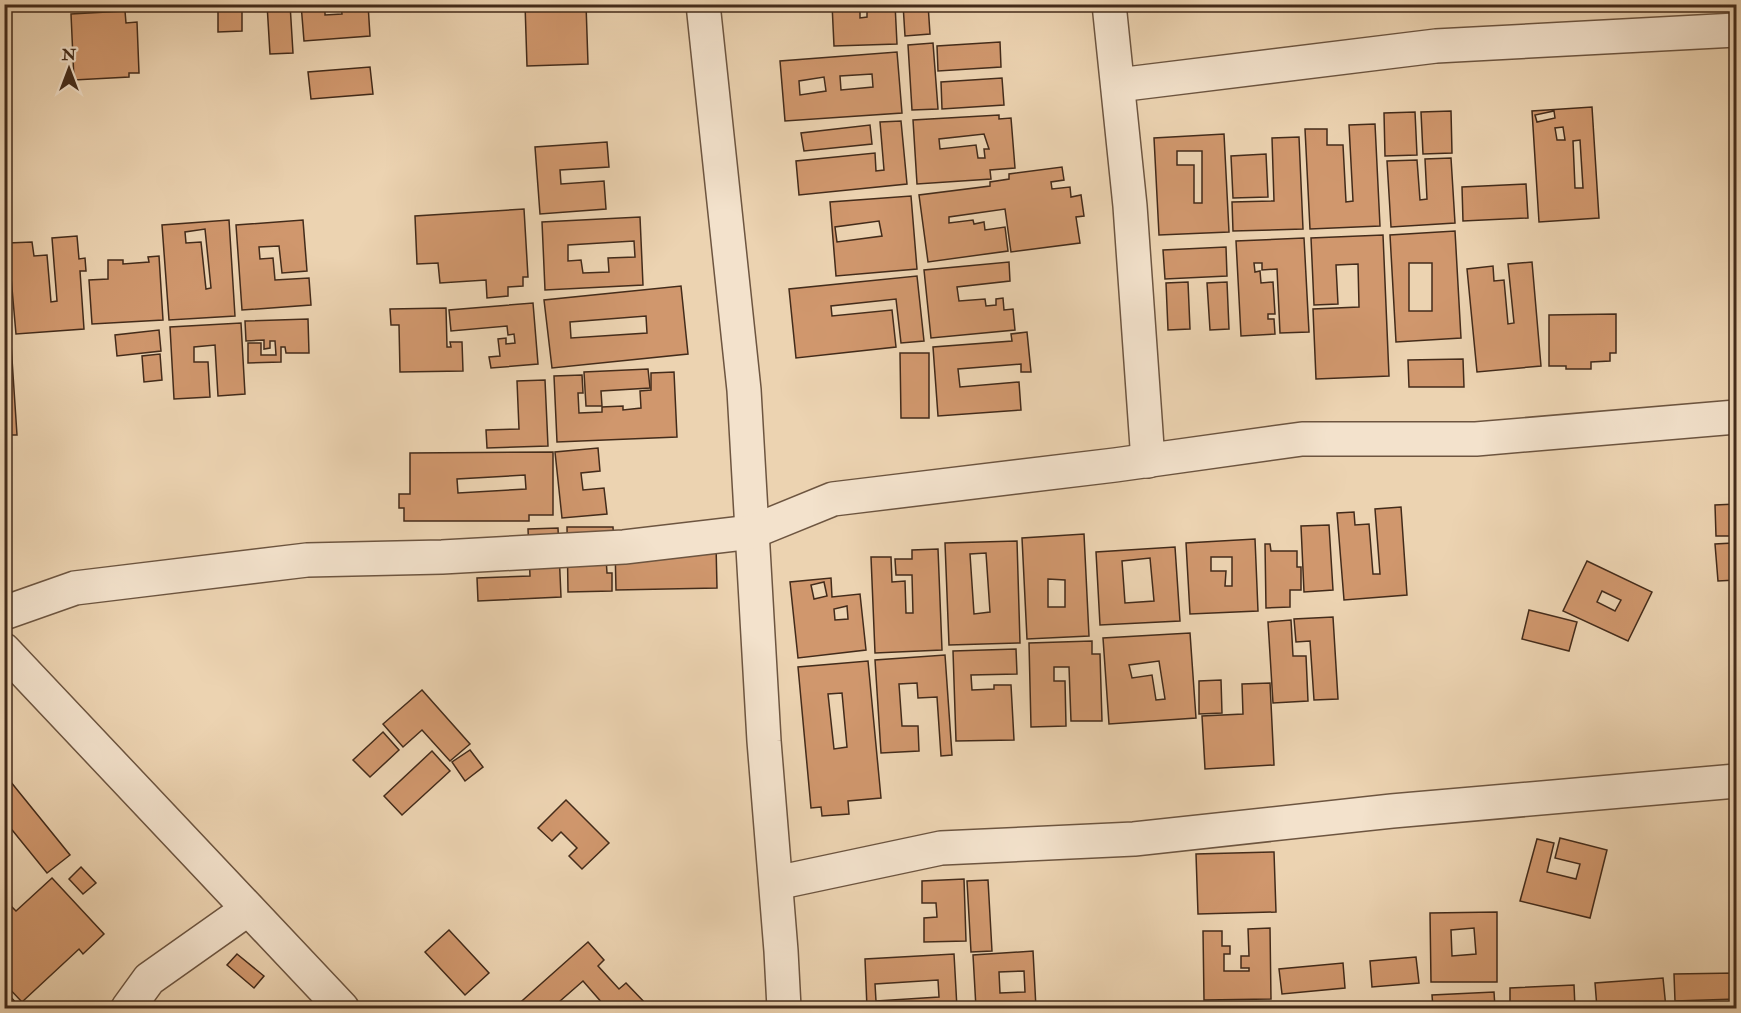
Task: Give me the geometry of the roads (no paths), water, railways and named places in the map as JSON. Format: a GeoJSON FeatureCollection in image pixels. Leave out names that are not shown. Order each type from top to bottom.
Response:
{"type":"FeatureCollection","features":[{"type":"Feature","properties":{"kind":"street"},"geometry":{"type":"LineString","coordinates":[[703,4],[744,390],[764,741],[784,1008]]}},
{"type":"Feature","properties":{"kind":"street"},"geometry":{"type":"LineString","coordinates":[[1109,4],[1130,206],[1148,461]]}},
{"type":"Feature","properties":{"kind":"street"},"geometry":{"type":"LineString","coordinates":[[1118,85],[1436,46],[1737,30]]}},
{"type":"Feature","properties":{"kind":"street"},"geometry":{"type":"LineString","coordinates":[[4,613],[75,588],[307,560],[442,557],[612,547],[752,532],[833,499],[1148,461],[1302,439],[1476,439],[1737,417]]}},
{"type":"Feature","properties":{"kind":"street"},"geometry":{"type":"LineString","coordinates":[[4,650],[342,1008]]}},
{"type":"Feature","properties":{"kind":"street"},"geometry":{"type":"LineString","coordinates":[[776,883],[941,848],[1134,839],[1392,812],[1737,781]]}},
{"type":"Feature","properties":{"kind":"street"},"geometry":{"type":"LineString","coordinates":[[128,1008],[149,979],[248,909]]}}]}
